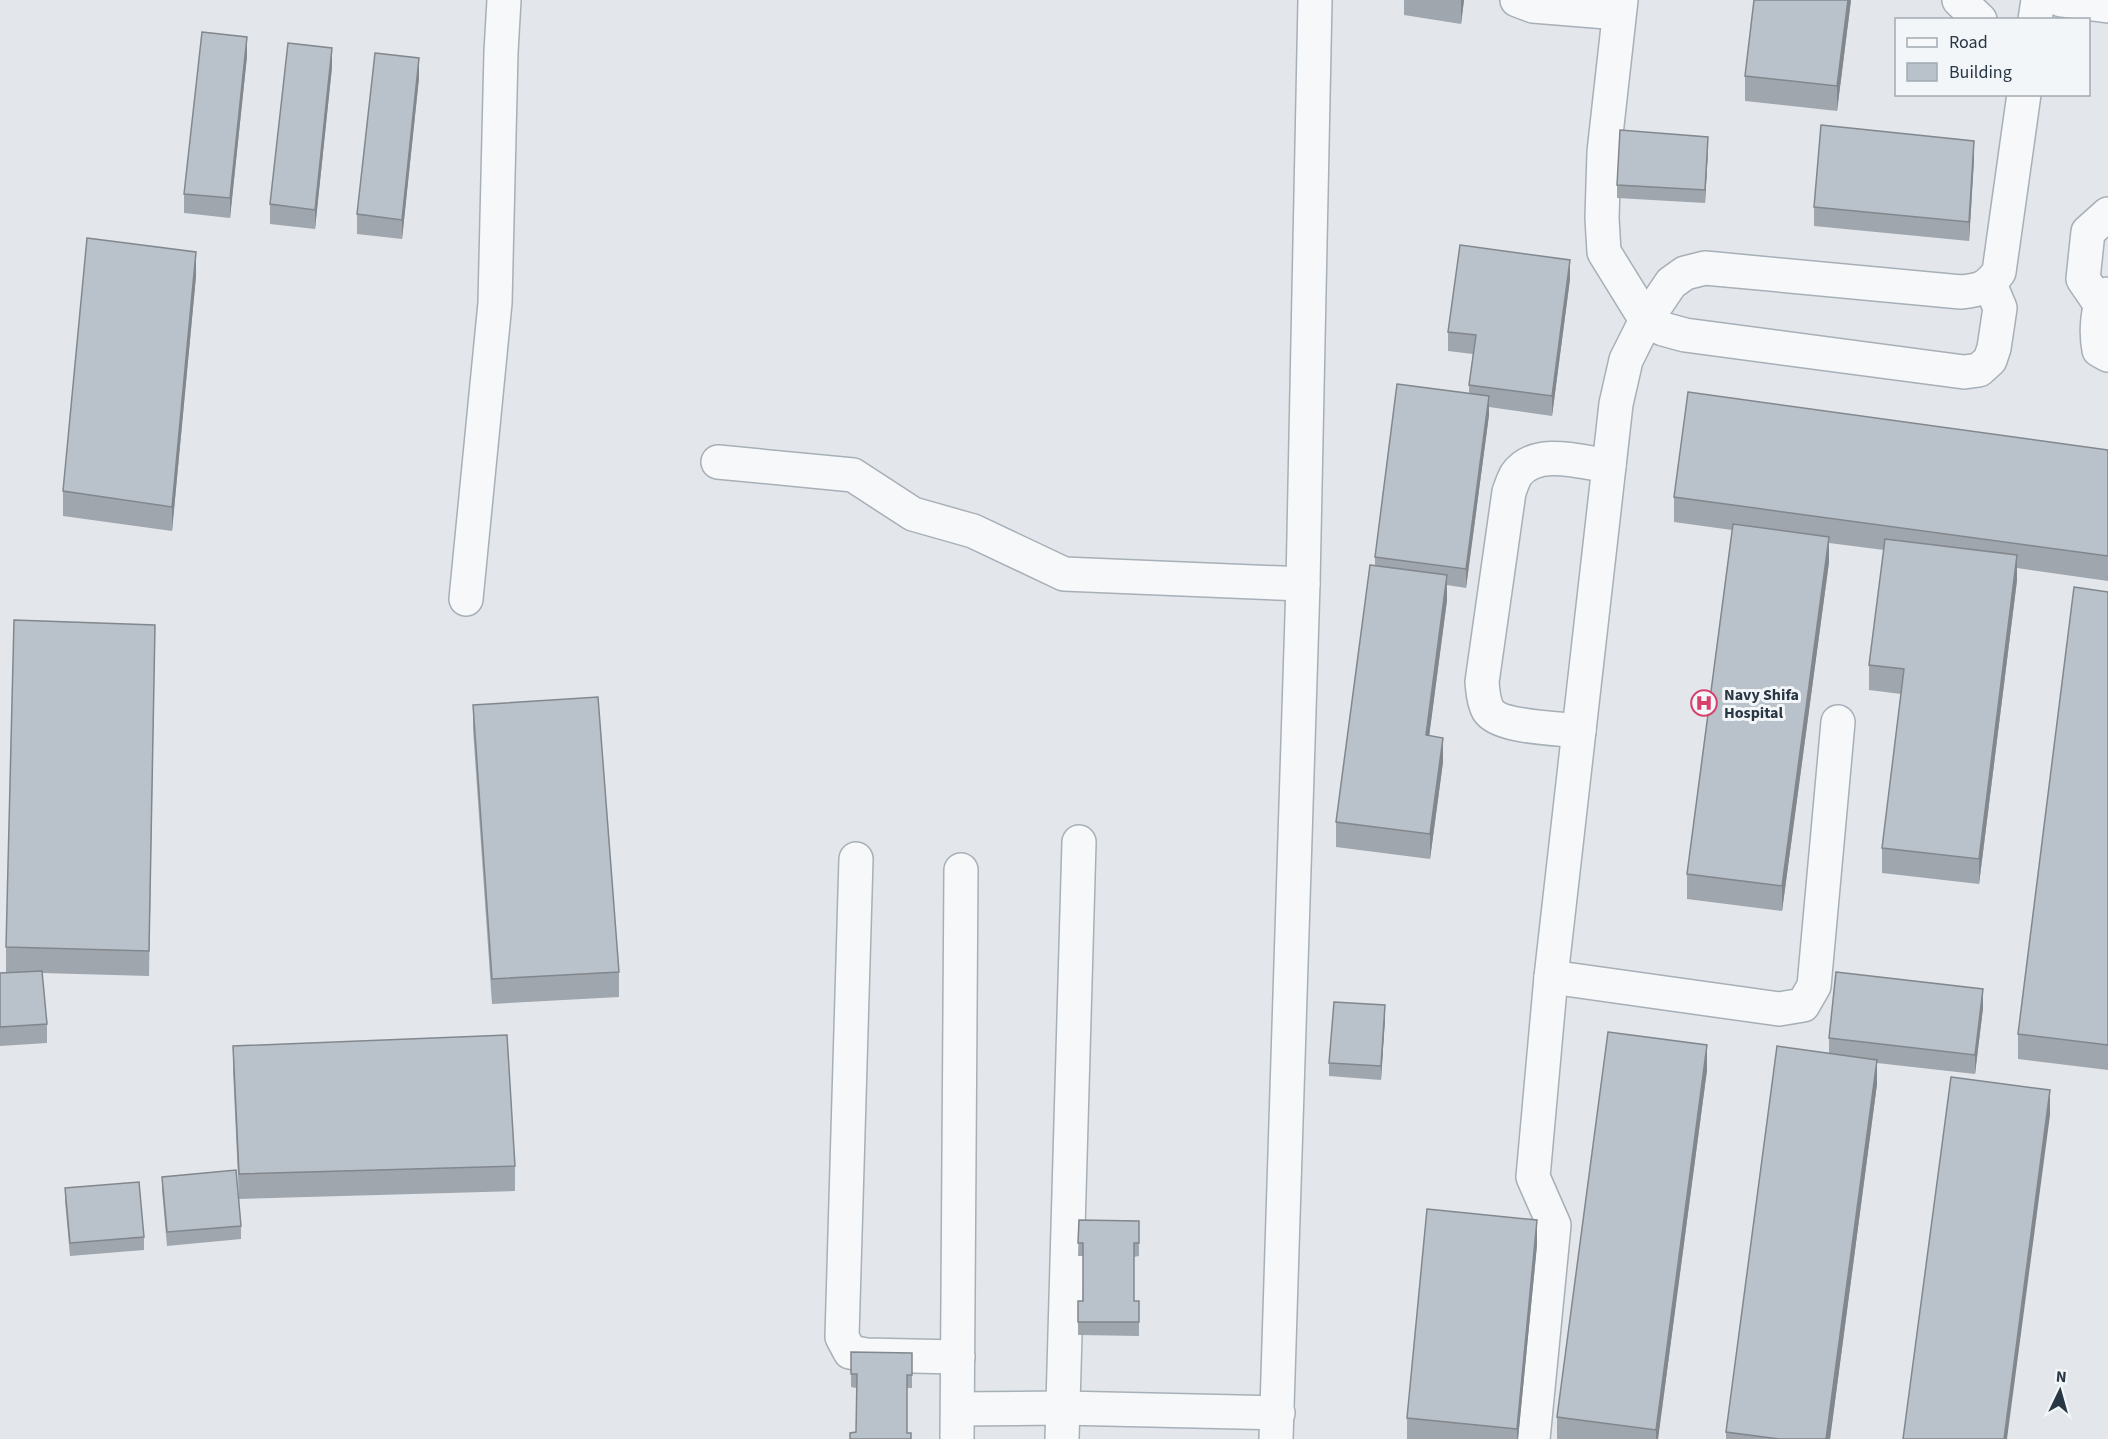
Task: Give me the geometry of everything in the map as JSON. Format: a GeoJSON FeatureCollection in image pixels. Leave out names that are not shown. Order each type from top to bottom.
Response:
{"type":"FeatureCollection","features":[{"type":"Feature","properties":{"kind":"street"},"geometry":{"type":"LineString","coordinates":[[466,599],[495,303],[504,0]]}},
{"type":"Feature","properties":{"kind":"street"},"geometry":{"type":"LineString","coordinates":[[961,870],[957,1424],[1277,1426],[1303,584],[1315,0]]}},
{"type":"Feature","properties":{"kind":"street"},"geometry":{"type":"LineString","coordinates":[[1517,0],[1533,6],[1620,7],[1604,152],[1602,218],[1604,252],[1646,320],[1664,329],[1685,335],[1964,372],[1979,370],[1990,360],[1994,348],[2000,308],[1990,284]]}},
{"type":"Feature","properties":{"kind":"street"},"geometry":{"type":"LineString","coordinates":[[1959,0],[1978,18]]}},
{"type":"Feature","properties":{"kind":"street"},"geometry":{"type":"LineString","coordinates":[[2035,18],[2038,0]]}},
{"type":"Feature","properties":{"kind":"street"},"geometry":{"type":"LineString","coordinates":[[2061,0],[2108,6]]}},
{"type":"Feature","properties":{"kind":"street"},"geometry":{"type":"LineString","coordinates":[[1533,1439],[1554,1225],[1533,1177],[1551,977],[1616,404],[1626,360],[1646,320],[1671,283],[1685,273],[1705,268],[1961,292],[1978,290],[1990,284],[1999,272],[2024,96]]}},
{"type":"Feature","properties":{"kind":"street"},"geometry":{"type":"LineString","coordinates":[[2108,214],[2088,232],[2083,279],[2104,299],[2097,343],[2099,350],[2108,355]]}},
{"type":"Feature","properties":{"kind":"street"},"geometry":{"type":"LineString","coordinates":[[1579,731],[1502,720],[1489,712],[1483,696],[1482,682],[1509,492],[1516,476],[1525,466],[1541,460],[1558,459],[1609,466]]}},
{"type":"Feature","properties":{"kind":"street"},"geometry":{"type":"LineString","coordinates":[[718,462],[853,475],[913,514],[973,531],[1064,574],[1303,584]]}},
{"type":"Feature","properties":{"kind":"street"},"geometry":{"type":"LineString","coordinates":[[1551,977],[1779,1009],[1803,1005],[1814,986],[1838,722]]}},
{"type":"Feature","properties":{"kind":"street"},"geometry":{"type":"LineString","coordinates":[[1062,1424],[1079,842]]}},
{"type":"Feature","properties":{"kind":"street"},"geometry":{"type":"LineString","coordinates":[[856,859],[842,1337],[850,1352],[866,1355],[958,1357]]}},
{"type":"Feature","properties":{"kind":"building"},"geometry":{"type":"Polygon","coordinates":[[[1754,0],[1848,0],[1837,86],[1745,76],[1754,0]]]}},
{"type":"Feature","properties":{"kind":"building"},"geometry":{"type":"Polygon","coordinates":[[[202,32],[247,37],[230,198],[184,194],[202,32]]]}},
{"type":"Feature","properties":{"kind":"building"},"geometry":{"type":"Polygon","coordinates":[[[288,43],[332,48],[315,210],[270,204],[288,43]]]}},
{"type":"Feature","properties":{"kind":"building"},"geometry":{"type":"Polygon","coordinates":[[[375,53],[419,58],[402,220],[357,214],[375,53]]]}},
{"type":"Feature","properties":{"kind":"building"},"geometry":{"type":"Polygon","coordinates":[[[1821,125],[1974,141],[1969,222],[1814,207],[1821,125]]]}},
{"type":"Feature","properties":{"kind":"building"},"geometry":{"type":"Polygon","coordinates":[[[1620,130],[1708,137],[1705,190],[1617,185],[1620,130]]]}},
{"type":"Feature","properties":{"kind":"building"},"geometry":{"type":"Polygon","coordinates":[[[87,238],[196,252],[172,507],[63,491],[87,238]]]}},
{"type":"Feature","properties":{"kind":"building"},"geometry":{"type":"Polygon","coordinates":[[[1460,245],[1570,260],[1552,396],[1469,385],[1476,335],[1448,332],[1460,245]]]}},
{"type":"Feature","properties":{"kind":"building"},"geometry":{"type":"Polygon","coordinates":[[[1397,384],[1489,396],[1466,569],[1375,557],[1397,384]]]}},
{"type":"Feature","properties":{"kind":"building"},"geometry":{"type":"Polygon","coordinates":[[[1688,392],[2108,450],[2108,556],[1674,497],[1688,392]]]}},
{"type":"Feature","properties":{"kind":"building"},"geometry":{"type":"Polygon","coordinates":[[[1733,524],[1829,537],[1782,886],[1687,874],[1733,524]]]}},
{"type":"Feature","properties":{"kind":"building"},"geometry":{"type":"Polygon","coordinates":[[[1885,539],[2017,555],[1979,859],[1882,848],[1904,669],[1869,665],[1885,539]]]}},
{"type":"Feature","properties":{"kind":"building"},"geometry":{"type":"Polygon","coordinates":[[[1370,565],[1447,575],[1426,735],[1443,738],[1430,834],[1336,822],[1370,565]]]}},
{"type":"Feature","properties":{"kind":"building"},"geometry":{"type":"Polygon","coordinates":[[[2074,587],[2108,592],[2108,1045],[2018,1034],[2074,587]]]}},
{"type":"Feature","properties":{"kind":"building"},"geometry":{"type":"Polygon","coordinates":[[[14,620],[155,625],[149,951],[6,947],[14,620]]]}},
{"type":"Feature","properties":{"kind":"building"},"geometry":{"type":"Polygon","coordinates":[[[598,697],[619,972],[492,979],[473,705],[598,697]]]}},
{"type":"Feature","properties":{"kind":"building"},"geometry":{"type":"Polygon","coordinates":[[[42,971],[47,1024],[0,1027],[0,973],[42,971]]]}},
{"type":"Feature","properties":{"kind":"building"},"geometry":{"type":"Polygon","coordinates":[[[1836,972],[1983,989],[1975,1055],[1829,1038],[1836,972]]]}},
{"type":"Feature","properties":{"kind":"building"},"geometry":{"type":"Polygon","coordinates":[[[1334,1002],[1385,1005],[1381,1066],[1329,1063],[1334,1002]]]}},
{"type":"Feature","properties":{"kind":"building"},"geometry":{"type":"Polygon","coordinates":[[[1608,1032],[1707,1045],[1656,1430],[1557,1417],[1608,1032]]]}},
{"type":"Feature","properties":{"kind":"building"},"geometry":{"type":"Polygon","coordinates":[[[507,1035],[515,1166],[239,1174],[233,1046],[507,1035]]]}},
{"type":"Feature","properties":{"kind":"building"},"geometry":{"type":"Polygon","coordinates":[[[1777,1046],[1877,1060],[1826,1439],[1779,1439],[1726,1432],[1777,1046]]]}},
{"type":"Feature","properties":{"kind":"building"},"geometry":{"type":"Polygon","coordinates":[[[1951,1077],[2050,1090],[2004,1439],[1903,1439],[1951,1077]]]}},
{"type":"Feature","properties":{"kind":"building"},"geometry":{"type":"Polygon","coordinates":[[[236,1170],[241,1226],[167,1232],[162,1177],[236,1170]]]}},
{"type":"Feature","properties":{"kind":"building"},"geometry":{"type":"Polygon","coordinates":[[[139,1182],[144,1237],[70,1243],[65,1188],[139,1182]]]}},
{"type":"Feature","properties":{"kind":"building"},"geometry":{"type":"Polygon","coordinates":[[[1427,1209],[1537,1220],[1517,1429],[1407,1418],[1427,1209]]]}},
{"type":"Feature","properties":{"kind":"building"},"geometry":{"type":"Polygon","coordinates":[[[1079,1220],[1139,1221],[1139,1243],[1134,1243],[1134,1301],[1139,1301],[1139,1322],[1078,1322],[1078,1301],[1083,1301],[1083,1243],[1078,1243],[1079,1220]]]}},
{"type":"Feature","properties":{"kind":"building"},"geometry":{"type":"Polygon","coordinates":[[[851,1352],[912,1353],[912,1375],[907,1375],[907,1433],[911,1433],[911,1439],[850,1439],[850,1433],[856,1432],[857,1374],[851,1374],[851,1352]]]}},
{"type":"Feature","properties":{"kind":"place","name":"Navy Shifa Hospital"},"geometry":{"type":"Point","coordinates":[1704,703]}}]}
